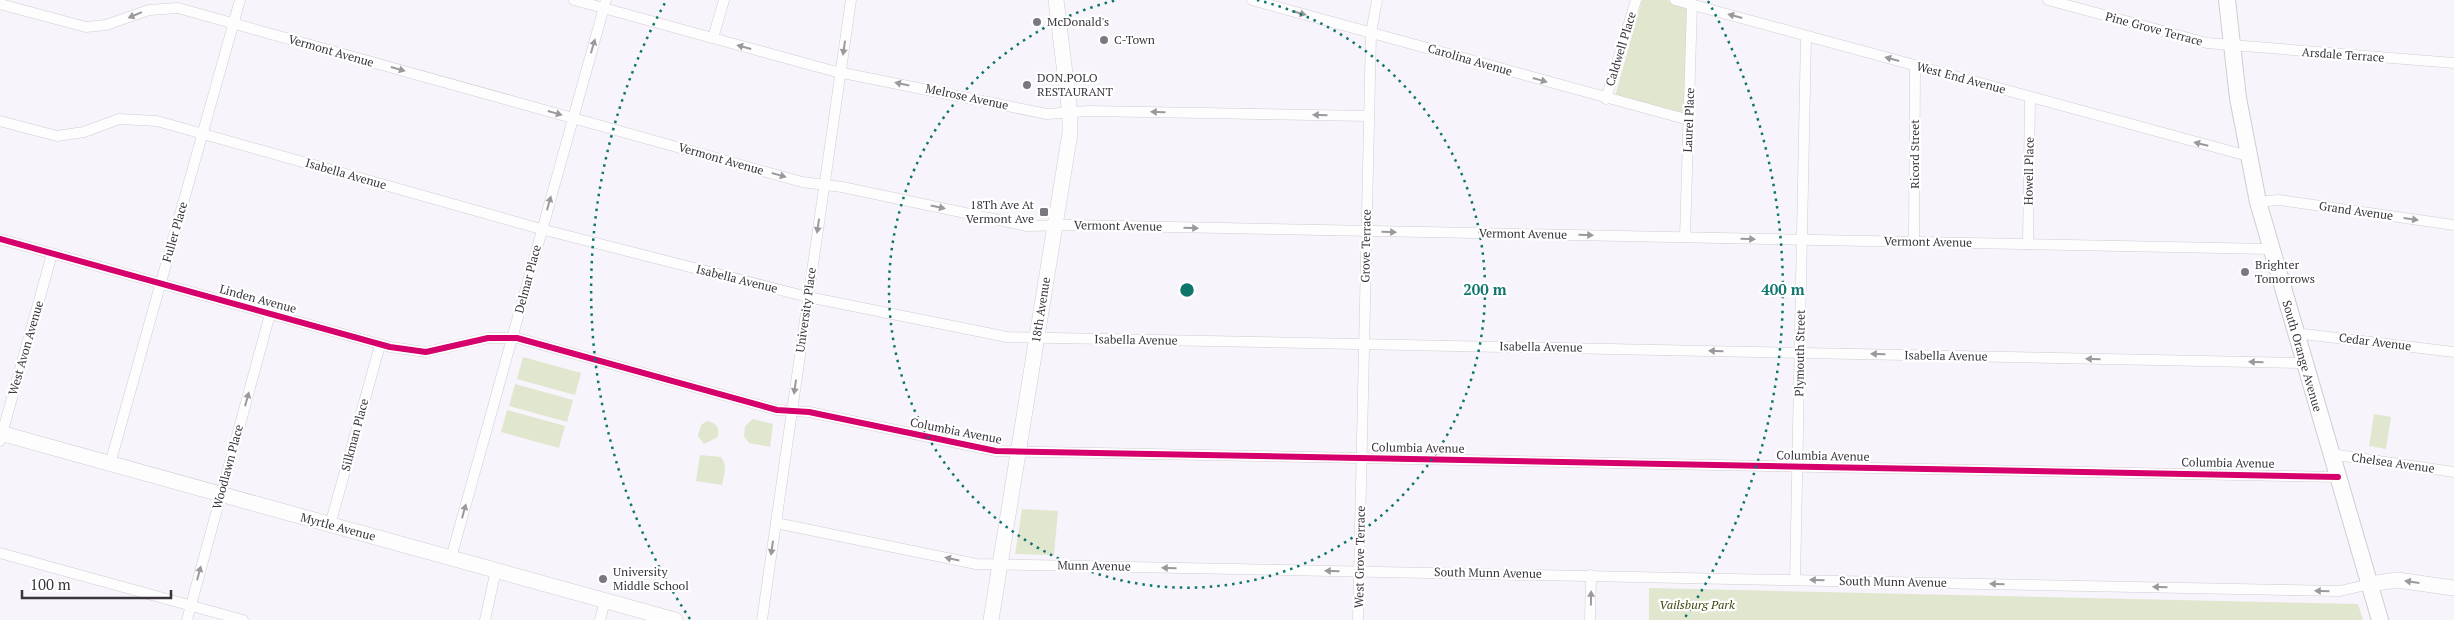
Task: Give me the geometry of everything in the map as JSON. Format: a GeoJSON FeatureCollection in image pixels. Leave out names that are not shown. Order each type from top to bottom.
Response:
{"type":"FeatureCollection","features":[{"type":"Feature","properties":{"kind":"main road","name":"18th Avenue"},"geometry":{"type":"LineString","coordinates":[[991,620],[1070,133],[1070,114],[1056,0]]}},
{"type":"Feature","properties":{"kind":"main road","name":"South Orange Avenue"},"geometry":{"type":"LineString","coordinates":[[2227,0],[2231,47],[2248,156],[2258,202],[2380,620]]}},
{"type":"Feature","properties":{"kind":"main road","name":"Myrtle Avenue"},"geometry":{"type":"LineString","coordinates":[[1,436],[221,494],[675,620]]}},
{"type":"Feature","properties":{"kind":"main road"},"geometry":{"type":"LineString","coordinates":[[2370,584],[2392,579],[2454,588]]}},
{"type":"Feature","properties":{"kind":"street","name":"Fuller Place"},"geometry":{"type":"LineString","coordinates":[[110,464],[240,0]]}},
{"type":"Feature","properties":{"kind":"street","name":"Melrose Avenue"},"geometry":{"type":"LineString","coordinates":[[574,0],[605,4],[714,38],[840,72],[1046,114],[1070,114],[1089,111],[1369,116]]}},
{"type":"Feature","properties":{"kind":"street"},"geometry":{"type":"LineString","coordinates":[[714,38],[724,0]]}},
{"type":"Feature","properties":{"kind":"street","name":"University Place"},"geometry":{"type":"LineString","coordinates":[[762,620],[851,0]]}},
{"type":"Feature","properties":{"kind":"street","name":"Carolina Avenue"},"geometry":{"type":"LineString","coordinates":[[1252,0],[1689,120]]}},
{"type":"Feature","properties":{"kind":"street","name":"Grove Terrace"},"geometry":{"type":"LineString","coordinates":[[1362,494],[1371,33],[1377,0]]}},
{"type":"Feature","properties":{"kind":"street","name":"Caldwell Place"},"geometry":{"type":"LineString","coordinates":[[1606,98],[1636,0]]}},
{"type":"Feature","properties":{"kind":"street","name":"West End Avenue"},"geometry":{"type":"LineString","coordinates":[[1675,0],[2248,156]]}},
{"type":"Feature","properties":{"kind":"street","name":"Pine Grove Terrace"},"geometry":{"type":"LineString","coordinates":[[2048,0],[2208,43],[2231,47]]}},
{"type":"Feature","properties":{"kind":"street","name":"Vermont Avenue"},"geometry":{"type":"LineString","coordinates":[[0,4],[86,27],[106,25],[148,10],[178,8],[802,182],[1027,226],[2271,249]]}},
{"type":"Feature","properties":{"kind":"street","name":"Delmar Place"},"geometry":{"type":"LineString","coordinates":[[451,558],[605,4]]}},
{"type":"Feature","properties":{"kind":"street","name":"Laurel Place"},"geometry":{"type":"LineString","coordinates":[[1685,237],[1692,4]]}},
{"type":"Feature","properties":{"kind":"street","name":"Plymouth Street"},"geometry":{"type":"LineString","coordinates":[[1795,580],[1806,36]]}},
{"type":"Feature","properties":{"kind":"street","name":"Arsdale Terrace"},"geometry":{"type":"LineString","coordinates":[[2231,47],[2454,63]]}},
{"type":"Feature","properties":{"kind":"street","name":"Ricord Street"},"geometry":{"type":"LineString","coordinates":[[1914,241],[1915,66]]}},
{"type":"Feature","properties":{"kind":"street","name":"Howell Place"},"geometry":{"type":"LineString","coordinates":[[2028,244],[2030,97]]}},
{"type":"Feature","properties":{"kind":"street","name":"Isabella Avenue"},"geometry":{"type":"LineString","coordinates":[[0,120],[57,136],[75,134],[110,121],[130,118],[157,121],[541,229],[808,297],[996,335],[1037,338],[2304,363]]}},
{"type":"Feature","properties":{"kind":"street","name":"Grand Avenue"},"geometry":{"type":"LineString","coordinates":[[2258,202],[2279,200],[2454,224]]}},
{"type":"Feature","properties":{"kind":"street","name":"Linden Avenue"},"geometry":{"type":"LineString","coordinates":[[0,239],[380,344],[426,352],[480,340],[512,338]]}},
{"type":"Feature","properties":{"kind":"street","name":"West Avon Avenue"},"geometry":{"type":"LineString","coordinates":[[1,436],[52,254]]}},
{"type":"Feature","properties":{"kind":"street","name":"Woodlawn Place"},"geometry":{"type":"LineString","coordinates":[[187,620],[270,314]]}},
{"type":"Feature","properties":{"kind":"street","name":"Cedar Avenue"},"geometry":{"type":"LineString","coordinates":[[2295,333],[2454,352]]}},
{"type":"Feature","properties":{"kind":"street","name":"Columbia Avenue"},"geometry":{"type":"LineString","coordinates":[[512,338],[777,410],[809,412],[991,451],[2338,477]]}},
{"type":"Feature","properties":{"kind":"street","name":"Silkman Place"},"geometry":{"type":"LineString","coordinates":[[330,525],[380,344]]}},
{"type":"Feature","properties":{"kind":"street","name":"Chelsea Avenue"},"geometry":{"type":"LineString","coordinates":[[2331,454],[2454,472]]}},
{"type":"Feature","properties":{"kind":"street","name":"West Grove Terrace"},"geometry":{"type":"LineString","coordinates":[[1358,620],[1362,494]]}},
{"type":"Feature","properties":{"kind":"street","name":"Munn Avenue"},"geometry":{"type":"LineString","coordinates":[[776,523],[970,563],[1415,572]]}},
{"type":"Feature","properties":{"kind":"street"},"geometry":{"type":"LineString","coordinates":[[0,553],[243,620]]}},
{"type":"Feature","properties":{"kind":"street"},"geometry":{"type":"LineString","coordinates":[[485,620],[496,570]]}},
{"type":"Feature","properties":{"kind":"street","name":"South Munn Avenue"},"geometry":{"type":"LineString","coordinates":[[1415,572],[2340,591],[2370,584]]}},
{"type":"Feature","properties":{"kind":"street"},"geometry":{"type":"LineString","coordinates":[[1590,620],[1591,575]]}},
{"type":"Feature","properties":{"kind":"street"},"geometry":{"type":"LineString","coordinates":[[600,620],[605,601]]}},
{"type":"Feature","properties":{"kind":"green space"},"geometry":{"type":"Polygon","coordinates":[[[1642,0],[1667,0],[1690,7],[1686,116],[1615,96],[1642,0]]]}},
{"type":"Feature","properties":{"kind":"green space"},"geometry":{"type":"Polygon","coordinates":[[[523,357],[581,373],[575,395],[517,379],[523,357]]]}},
{"type":"Feature","properties":{"kind":"green space"},"geometry":{"type":"Polygon","coordinates":[[[515,384],[573,400],[567,422],[509,406],[515,384]]]}},
{"type":"Feature","properties":{"kind":"green space"},"geometry":{"type":"Polygon","coordinates":[[[507,410],[565,426],[559,448],[501,432],[507,410]]]}},
{"type":"Feature","properties":{"kind":"green space"},"geometry":{"type":"Polygon","coordinates":[[[2374,414],[2391,417],[2386,449],[2369,446],[2374,414]]]}},
{"type":"Feature","properties":{"kind":"green space"},"geometry":{"type":"Polygon","coordinates":[[[753,419],[773,424],[770,447],[749,443],[744,436],[745,426],[753,419]]]}},
{"type":"Feature","properties":{"kind":"green space"},"geometry":{"type":"Polygon","coordinates":[[[707,421],[717,426],[718,437],[704,444],[698,436],[701,425],[707,421]]]}},
{"type":"Feature","properties":{"kind":"green space"},"geometry":{"type":"Polygon","coordinates":[[[700,455],[721,457],[725,467],[722,485],[696,481],[700,455]]]}},
{"type":"Feature","properties":{"kind":"green space"},"geometry":{"type":"Polygon","coordinates":[[[1022,509],[1058,511],[1054,555],[1015,554],[1022,509]]]}},
{"type":"Feature","properties":{"kind":"green space","name":"Vailsburg Park"},"geometry":{"type":"Polygon","coordinates":[[[1649,588],[2358,604],[2363,620],[1649,620],[1649,588]]]}},
{"type":"Feature","properties":{"kind":"cycle path"},"geometry":{"type":"LineString","coordinates":[[0,239],[390,347],[426,352],[488,338],[517,338],[777,410],[809,412],[996,451],[2338,477]]}},
{"type":"Feature","properties":{"kind":"place","name":"McDonald's"},"geometry":{"type":"Point","coordinates":[1037,22]}},
{"type":"Feature","properties":{"kind":"place","name":"C-Town"},"geometry":{"type":"Point","coordinates":[1104,40]}},
{"type":"Feature","properties":{"kind":"place","name":"DON.POLO RESTAURANT"},"geometry":{"type":"Point","coordinates":[1027,85]}},
{"type":"Feature","properties":{"kind":"place","name":"18Th Ave At Vermont Ave"},"geometry":{"type":"Point","coordinates":[1044,212]}},
{"type":"Feature","properties":{"kind":"place","name":"Brighter Tomorrows"},"geometry":{"type":"Point","coordinates":[2245,272]}},
{"type":"Feature","properties":{"kind":"place","name":"University Middle School"},"geometry":{"type":"Point","coordinates":[603,579]}}]}
